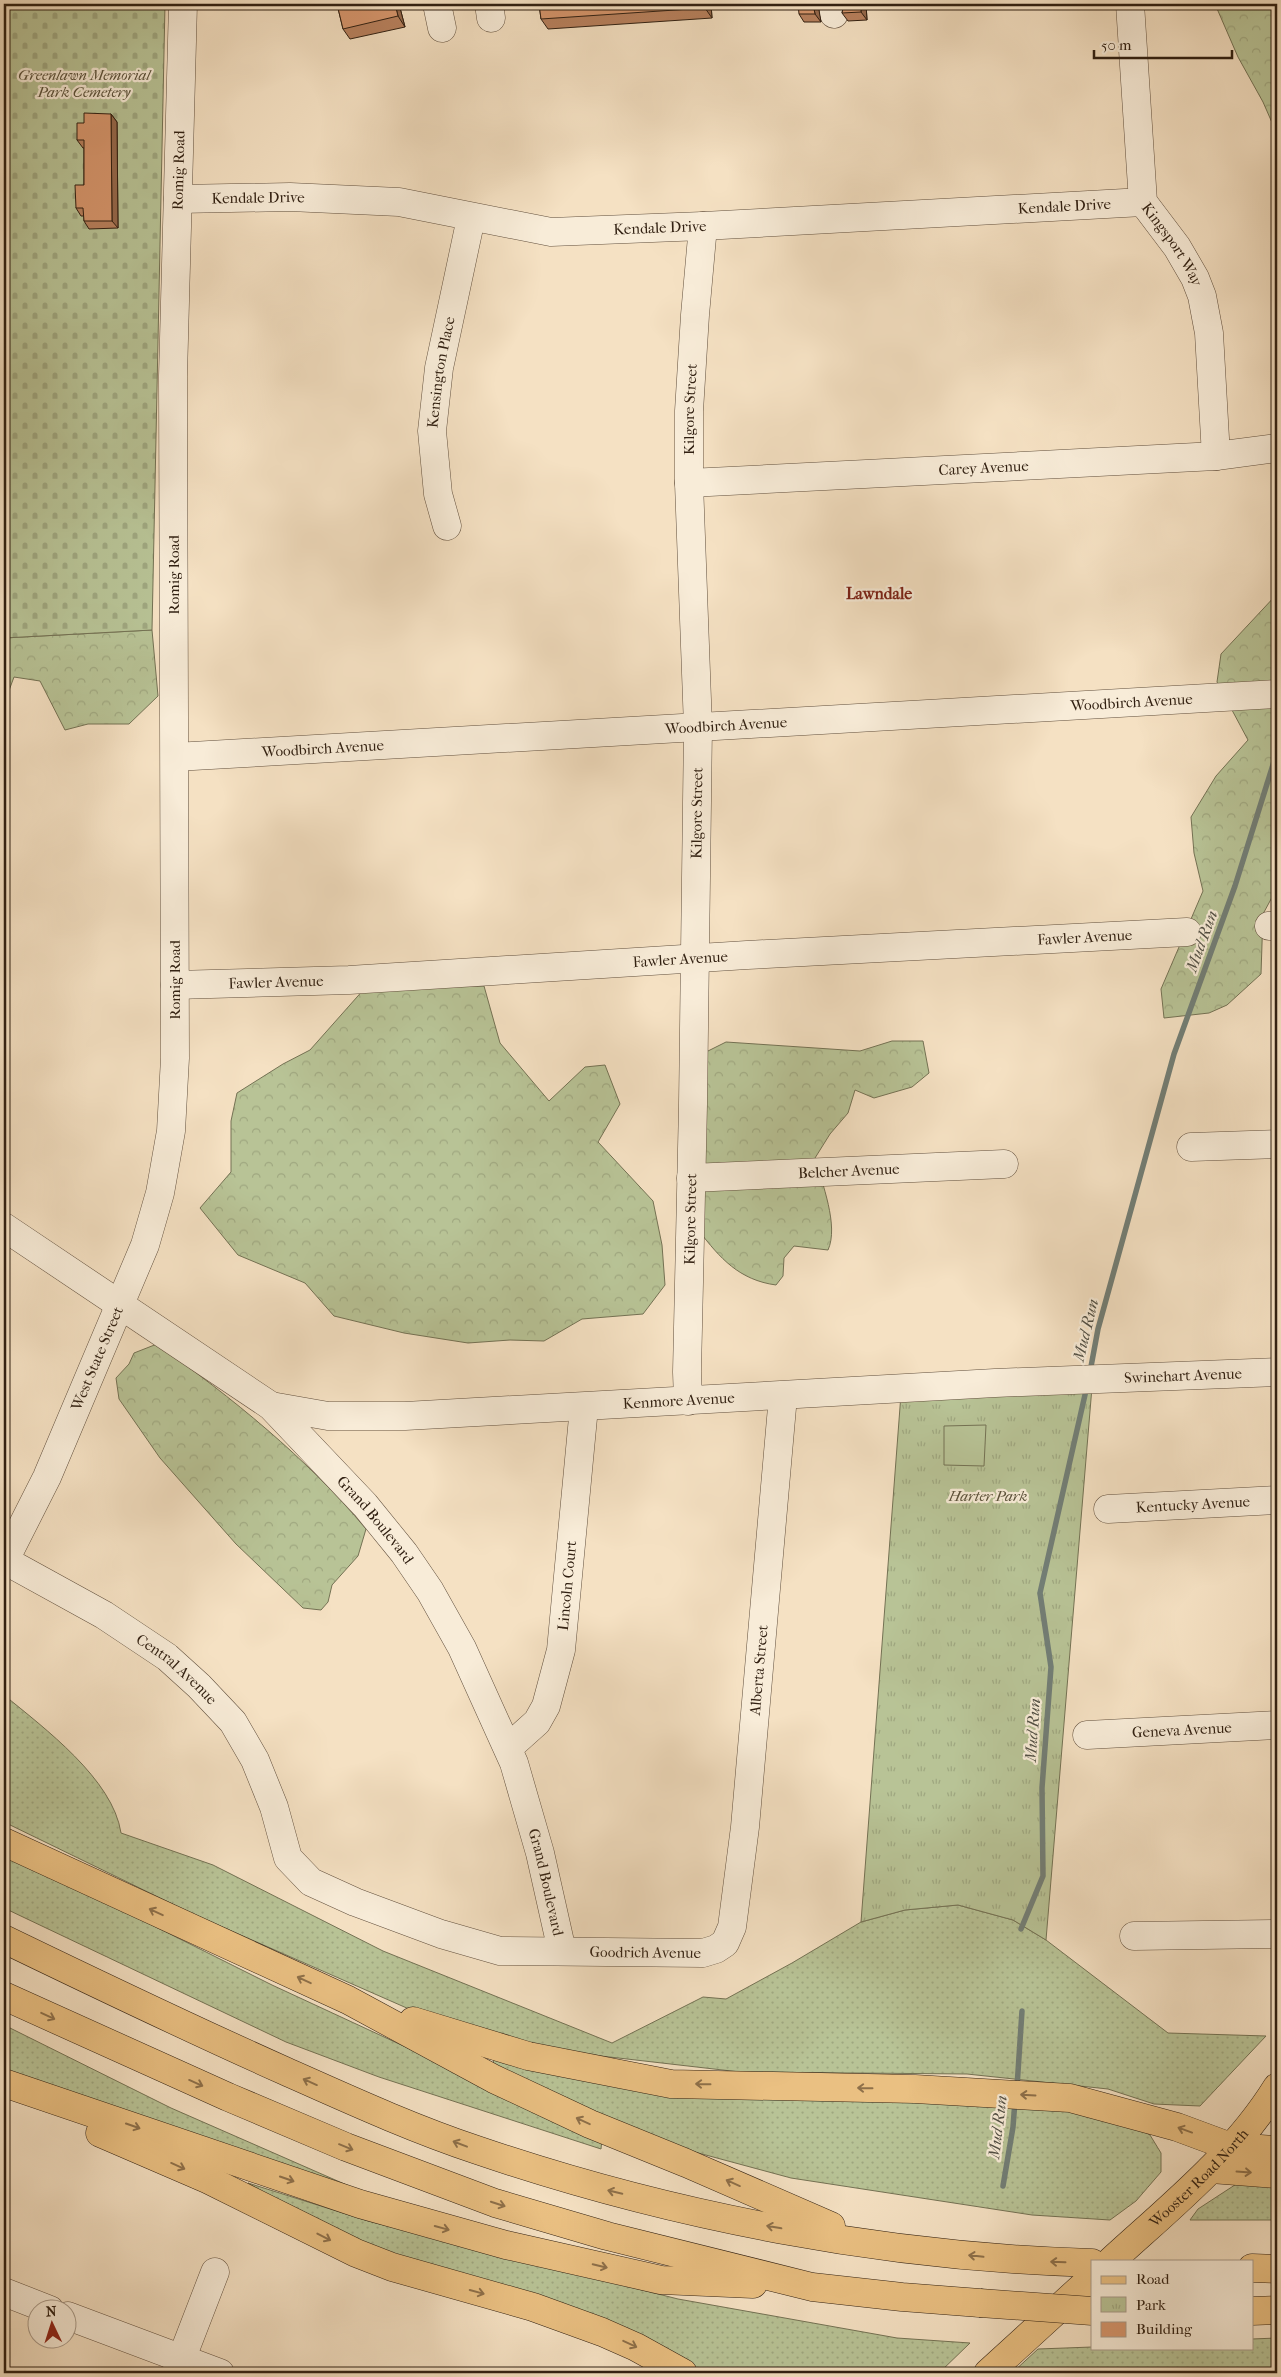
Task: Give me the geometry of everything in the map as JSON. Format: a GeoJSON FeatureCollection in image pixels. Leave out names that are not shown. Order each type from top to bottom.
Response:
{"type":"FeatureCollection","features":[{"type":"Feature","properties":{"kind":"main road"},"geometry":{"type":"LineString","coordinates":[[4,1842],[348,2000],[494,2079],[590,2124],[874,2244]]}},
{"type":"Feature","properties":{"kind":"main road"},"geometry":{"type":"LineString","coordinates":[[4,1939],[150,2010],[362,2106],[475,2150],[591,2186],[715,2216],[874,2244],[1024,2261],[1091,2263]]}},
{"type":"Feature","properties":{"kind":"main road"},"geometry":{"type":"LineString","coordinates":[[4,1996],[255,2109],[346,2147],[495,2203],[607,2236],[812,2287]]}},
{"type":"Feature","properties":{"kind":"main road"},"geometry":{"type":"LineString","coordinates":[[348,2000],[528,2056],[671,2084],[915,2089],[1070,2098],[1177,2127],[1231,2146],[1277,2150]]}},
{"type":"Feature","properties":{"kind":"main road"},"geometry":{"type":"LineString","coordinates":[[4,2083],[360,2204],[506,2245],[661,2280],[812,2287],[902,2298],[1091,2311]]}},
{"type":"Feature","properties":{"kind":"main road","name":"Wooster Road North"},"geometry":{"type":"LineString","coordinates":[[1112,2260],[1211,2170],[1255,2120],[1277,2087]]}},
{"type":"Feature","properties":{"kind":"main road"},"geometry":{"type":"LineString","coordinates":[[4,2094],[193,2172],[356,2253],[392,2268],[533,2307],[602,2332],[636,2347],[683,2373]]}},
{"type":"Feature","properties":{"kind":"main road"},"geometry":{"type":"LineString","coordinates":[[1211,2170],[1277,2174]]}},
{"type":"Feature","properties":{"kind":"main road"},"geometry":{"type":"LineString","coordinates":[[1254,2268],[1277,2269]]}},
{"type":"Feature","properties":{"kind":"main road"},"geometry":{"type":"LineString","coordinates":[[988,2373],[1091,2279]]}},
{"type":"Feature","properties":{"kind":"main road"},"geometry":{"type":"LineString","coordinates":[[1254,2311],[1277,2310]]}},
{"type":"Feature","properties":{"kind":"street","name":"Romig Road"},"geometry":{"type":"LineString","coordinates":[[168,1146],[174,1097],[173,376],[183,4]]}},
{"type":"Feature","properties":{"kind":"street","name":"Kingsport Way"},"geometry":{"type":"LineString","coordinates":[[1130,4],[1143,202],[1176,247],[1202,296],[1209,333],[1216,456]]}},
{"type":"Feature","properties":{"kind":"street","name":"Kendale Drive"},"geometry":{"type":"LineString","coordinates":[[178,199],[290,197],[399,202],[471,218],[552,232],[703,226],[1143,202]]}},
{"type":"Feature","properties":{"kind":"street","name":"Kensington Place"},"geometry":{"type":"LineString","coordinates":[[447,526],[438,494],[432,431],[439,368],[471,218]]}},
{"type":"Feature","properties":{"kind":"street","name":"Kilgore Street"},"geometry":{"type":"LineString","coordinates":[[688,1401],[698,728],[689,483],[690,402],[703,226]]}},
{"type":"Feature","properties":{"kind":"street","name":"Carey Avenue"},"geometry":{"type":"LineString","coordinates":[[689,483],[1216,456],[1277,448]]}},
{"type":"Feature","properties":{"kind":"street","name":"Woodbirch Avenue"},"geometry":{"type":"LineString","coordinates":[[175,757],[1275,694]]}},
{"type":"Feature","properties":{"kind":"street","name":"Fawler Avenue"},"geometry":{"type":"LineString","coordinates":[[175,986],[349,980],[1187,932]]}},
{"type":"Feature","properties":{"kind":"street"},"geometry":{"type":"LineString","coordinates":[[1191,1147],[1277,1144]]}},
{"type":"Feature","properties":{"kind":"street","name":"West State Street"},"geometry":{"type":"LineString","coordinates":[[4,1561],[47,1477],[145,1245],[160,1193],[168,1146]]}},
{"type":"Feature","properties":{"kind":"street","name":"Belcher Avenue"},"geometry":{"type":"LineString","coordinates":[[692,1178],[1004,1164]]}},
{"type":"Feature","properties":{"kind":"street","name":"Grand Boulevard"},"geometry":{"type":"LineString","coordinates":[[4,1227],[271,1406],[365,1505],[404,1554],[430,1591],[462,1648],[508,1748],[540,1853],[562,1951]]}},
{"type":"Feature","properties":{"kind":"street","name":"Swinehart Avenue"},"geometry":{"type":"LineString","coordinates":[[1085,1380],[1277,1372]]}},
{"type":"Feature","properties":{"kind":"street","name":"Kenmore Avenue"},"geometry":{"type":"LineString","coordinates":[[271,1406],[348,1418],[1085,1380]]}},
{"type":"Feature","properties":{"kind":"street","name":"Alberta Street"},"geometry":{"type":"LineString","coordinates":[[726,1943],[732,1927],[745,1827],[783,1396]]}},
{"type":"Feature","properties":{"kind":"street","name":"Lincoln Court"},"geometry":{"type":"LineString","coordinates":[[508,1748],[536,1722],[546,1706],[558,1666],[584,1406]]}},
{"type":"Feature","properties":{"kind":"street","name":"Kentucky Avenue"},"geometry":{"type":"LineString","coordinates":[[1108,1509],[1277,1500]]}},
{"type":"Feature","properties":{"kind":"street","name":"Central Avenue"},"geometry":{"type":"LineString","coordinates":[[4,1561],[104,1615],[167,1657],[199,1686],[232,1722],[255,1760],[274,1807],[288,1858],[311,1882],[355,1902],[441,1934],[500,1951],[562,1951]]}},
{"type":"Feature","properties":{"kind":"street","name":"Geneva Avenue"},"geometry":{"type":"LineString","coordinates":[[1087,1735],[1277,1725]]}},
{"type":"Feature","properties":{"kind":"street"},"geometry":{"type":"LineString","coordinates":[[1134,1936],[1277,1934]]}},
{"type":"Feature","properties":{"kind":"street","name":"Goodrich Avenue"},"geometry":{"type":"LineString","coordinates":[[562,1951],[643,1954],[703,1952],[716,1949],[726,1943]]}},
{"type":"Feature","properties":{"kind":"street"},"geometry":{"type":"LineString","coordinates":[[179,2366],[215,2272]]}},
{"type":"Feature","properties":{"kind":"street"},"geometry":{"type":"LineString","coordinates":[[4,2292],[28,2301]]}},
{"type":"Feature","properties":{"kind":"street"},"geometry":{"type":"LineString","coordinates":[[78,2321],[179,2366],[220,2373]]}},
{"type":"Feature","properties":{"kind":"green space","name":"Greenlawn Memorial Park Cemetery"},"geometry":{"type":"Polygon","coordinates":[[[4,4],[165,4],[152,630],[4,638],[4,4]]]}},
{"type":"Feature","properties":{"kind":"green space"},"geometry":{"type":"Polygon","coordinates":[[[1215,4],[1277,4],[1277,134],[1263,102],[1238,57],[1215,4]]]}},
{"type":"Feature","properties":{"kind":"green space"},"geometry":{"type":"Polygon","coordinates":[[[1277,594],[1277,888],[1263,914],[1261,974],[1227,1005],[1209,1013],[1164,1018],[1161,989],[1203,891],[1194,853],[1191,817],[1216,776],[1248,740],[1217,682],[1221,654],[1277,594]]]}},
{"type":"Feature","properties":{"kind":"green space"},"geometry":{"type":"Polygon","coordinates":[[[152,630],[158,696],[129,724],[88,724],[65,730],[40,681],[14,677],[4,704],[4,638],[152,630]]]}},
{"type":"Feature","properties":{"kind":"green space"},"geometry":{"type":"Polygon","coordinates":[[[484,986],[500,1043],[549,1101],[585,1067],[605,1065],[620,1104],[598,1142],[653,1201],[662,1245],[665,1285],[643,1314],[582,1319],[544,1341],[510,1340],[468,1343],[404,1333],[334,1316],[305,1283],[238,1255],[200,1208],[231,1172],[231,1121],[237,1093],[283,1064],[310,1050],[365,988],[484,986]]]}},
{"type":"Feature","properties":{"kind":"green space"},"geometry":{"type":"Polygon","coordinates":[[[892,1041],[923,1041],[929,1073],[912,1087],[874,1098],[855,1090],[848,1113],[830,1134],[815,1158],[831,1217],[831,1240],[828,1250],[794,1246],[784,1258],[783,1276],[776,1285],[741,1273],[723,1259],[699,1231],[706,1052],[726,1042],[860,1051],[892,1041]]]}},
{"type":"Feature","properties":{"kind":"green space"},"geometry":{"type":"Polygon","coordinates":[[[157,1344],[240,1407],[293,1453],[319,1477],[366,1529],[358,1556],[332,1585],[328,1602],[321,1610],[303,1608],[236,1544],[160,1458],[119,1399],[116,1378],[129,1364],[134,1353],[157,1344]]]}},
{"type":"Feature","properties":{"kind":"green space","name":"Harter Park"},"geometry":{"type":"Polygon","coordinates":[[[1092,1387],[1046,1940],[1013,1920],[958,1905],[905,1910],[861,1922],[901,1394],[1092,1387]]]}},
{"type":"Feature","properties":{"kind":"green space"},"geometry":{"type":"Polygon","coordinates":[[[986,1425],[984,1466],[944,1465],[944,1426],[986,1425]]]}},
{"type":"Feature","properties":{"kind":"green space"},"geometry":{"type":"Polygon","coordinates":[[[4,1695],[75,1756],[91,1774],[105,1793],[115,1813],[121,1833],[213,1865],[383,1951],[612,2043],[703,1997],[726,1999],[861,1922],[905,1910],[958,1905],[1013,1920],[1046,1940],[1168,2033],[1266,2036],[1200,2106],[1154,2104],[1108,2089],[967,2074],[740,2072],[601,2056],[542,2046],[409,2009],[193,1914],[4,1822],[4,1695]]]}},
{"type":"Feature","properties":{"kind":"green space"},"geometry":{"type":"Polygon","coordinates":[[[4,1853],[42,1870],[272,1985],[602,2138],[601,2149],[379,2077],[286,2042],[4,1908],[4,1853]]]}},
{"type":"Feature","properties":{"kind":"green space"},"geometry":{"type":"Polygon","coordinates":[[[4,2025],[171,2108],[349,2186],[4,2074],[4,2025]]]}},
{"type":"Feature","properties":{"kind":"green space"},"geometry":{"type":"Polygon","coordinates":[[[495,2058],[1055,2106],[1125,2121],[1150,2135],[1161,2153],[1161,2172],[1136,2201],[1110,2220],[1032,2215],[791,2178],[691,2151],[568,2102],[491,2067],[495,2058]]]}},
{"type":"Feature","properties":{"kind":"green space"},"geometry":{"type":"Polygon","coordinates":[[[1244,2179],[1277,2180],[1277,2220],[1190,2220],[1198,2209],[1244,2179]]]}},
{"type":"Feature","properties":{"kind":"green space"},"geometry":{"type":"Polygon","coordinates":[[[248,2183],[368,2221],[678,2299],[897,2338],[970,2343],[939,2373],[697,2373],[591,2318],[403,2260],[331,2231],[248,2183]]]}},
{"type":"Feature","properties":{"kind":"green space"},"geometry":{"type":"Polygon","coordinates":[[[1277,2338],[1277,2373],[1012,2373],[1038,2349],[1091,2347],[1091,2350],[1254,2350],[1254,2339],[1277,2338]]]}},
{"type":"Feature","properties":{"kind":"building"},"geometry":{"type":"Polygon","coordinates":[[[337,4],[395,4],[398,16],[343,29],[337,4]]]}},
{"type":"Feature","properties":{"kind":"building"},"geometry":{"type":"Polygon","coordinates":[[[539,4],[704,4],[705,8],[541,19],[539,4]]]}},
{"type":"Feature","properties":{"kind":"building"},"geometry":{"type":"Polygon","coordinates":[[[798,4],[813,4],[815,14],[799,14],[798,4]]]}},
{"type":"Feature","properties":{"kind":"building"},"geometry":{"type":"Polygon","coordinates":[[[844,4],[861,4],[861,12],[842,13],[844,4]]]}},
{"type":"Feature","properties":{"kind":"building"},"geometry":{"type":"Polygon","coordinates":[[[84,113],[111,114],[112,221],[84,221],[83,208],[76,208],[75,185],[84,185],[84,140],[77,140],[77,123],[84,123],[84,113]]]}},
{"type":"Feature","properties":{"kind":"waterway","name":"Mud Run"},"geometry":{"type":"LineString","coordinates":[[1090,1372],[1098,1329],[1174,1054],[1235,886],[1277,752]]}},
{"type":"Feature","properties":{"kind":"waterway","name":"Mud Run"},"geometry":{"type":"LineString","coordinates":[[1021,1929],[1043,1876],[1042,1788],[1051,1667],[1040,1593],[1087,1386]]}},
{"type":"Feature","properties":{"kind":"waterway","name":"Mud Run"},"geometry":{"type":"LineString","coordinates":[[1017,2087],[1022,2011]]}},
{"type":"Feature","properties":{"kind":"waterway","name":"Mud Run"},"geometry":{"type":"LineString","coordinates":[[1003,2186],[1013,2127],[1015,2101]]}},
{"type":"Feature","properties":{"kind":"district","name":"Lawndale"},"geometry":{"type":"Point","coordinates":[879,593]}}]}
